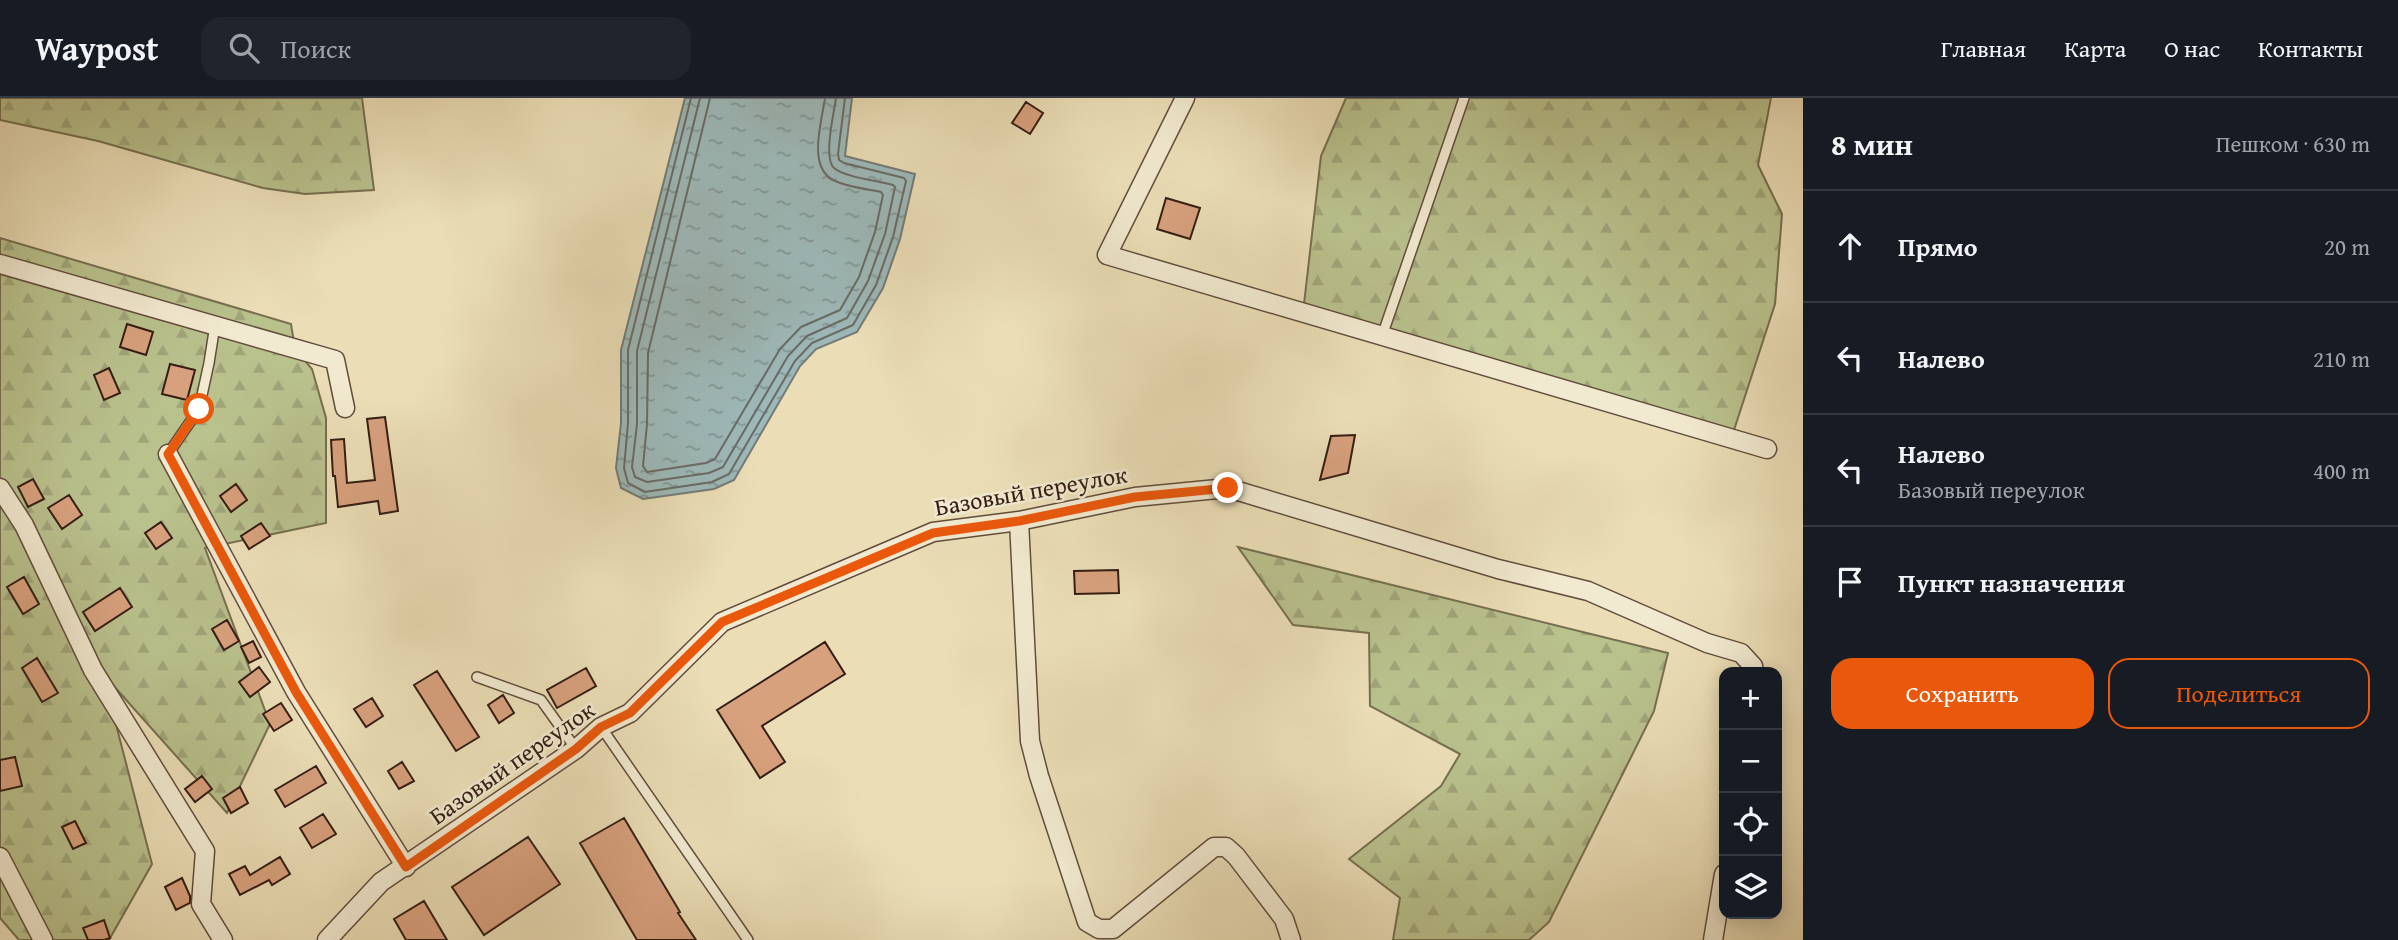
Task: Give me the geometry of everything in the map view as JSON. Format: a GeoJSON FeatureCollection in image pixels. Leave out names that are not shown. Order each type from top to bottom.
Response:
{"type":"FeatureCollection","features":[{"type":"Feature","properties":{"kind":"street"},"geometry":{"type":"LineString","coordinates":[[1185,98],[1107,255],[1766,449]]}},
{"type":"Feature","properties":{"kind":"street"},"geometry":{"type":"LineString","coordinates":[[0,264],[335,360],[345,408]]}},
{"type":"Feature","properties":{"kind":"street"},"geometry":{"type":"LineString","coordinates":[[168,454],[296,692],[406,867]]}},
{"type":"Feature","properties":{"kind":"street"},"geometry":{"type":"LineString","coordinates":[[0,488],[24,525],[93,670],[205,851],[201,904],[223,940]]}},
{"type":"Feature","properties":{"kind":"street","name":"Базовый переулок"},"geometry":{"type":"LineString","coordinates":[[327,940],[381,882],[576,749],[601,727],[630,713],[722,622],[933,533],[1019,521],[1135,497],[1228,488],[1498,569],[1588,591],[1707,643],[1741,653],[1753,667]]}},
{"type":"Feature","properties":{"kind":"street"},"geometry":{"type":"LineString","coordinates":[[1019,521],[1030,741],[1087,922],[1100,929],[1113,929],[1214,847],[1226,847],[1236,856],[1284,919],[1291,940]]}},
{"type":"Feature","properties":{"kind":"street"},"geometry":{"type":"LineString","coordinates":[[0,857],[43,940]]}},
{"type":"Feature","properties":{"kind":"street"},"geometry":{"type":"LineString","coordinates":[[1713,940],[1719,904]]}},
{"type":"Feature","properties":{"kind":"lane"},"geometry":{"type":"LineString","coordinates":[[1382,335],[1464,98]]}},
{"type":"Feature","properties":{"kind":"lane"},"geometry":{"type":"LineString","coordinates":[[168,454],[199,409],[215,325]]}},
{"type":"Feature","properties":{"kind":"lane"},"geometry":{"type":"LineString","coordinates":[[477,677],[541,700],[576,749]]}},
{"type":"Feature","properties":{"kind":"lane"},"geometry":{"type":"LineString","coordinates":[[601,727],[747,940]]}},
{"type":"Feature","properties":{"kind":"green space"},"geometry":{"type":"Polygon","coordinates":[[[0,98],[362,98],[374,190],[305,194],[263,188],[98,141],[0,120],[0,98]]]}},
{"type":"Feature","properties":{"kind":"green space"},"geometry":{"type":"Polygon","coordinates":[[[1346,98],[1771,98],[1758,165],[1782,214],[1775,304],[1734,430],[1304,304],[1321,156],[1346,98]]]}},
{"type":"Feature","properties":{"kind":"green space"},"geometry":{"type":"Polygon","coordinates":[[[0,238],[291,324],[295,349],[312,369],[326,418],[326,523],[205,548],[270,724],[227,813],[103,674],[152,864],[109,940],[19,940],[0,918],[0,238]]]}},
{"type":"Feature","properties":{"kind":"green space"},"geometry":{"type":"Polygon","coordinates":[[[1238,547],[1668,653],[1654,711],[1549,922],[1529,940],[1393,940],[1400,898],[1349,859],[1441,786],[1460,754],[1370,706],[1369,633],[1293,625],[1238,547]]]}},
{"type":"Feature","properties":{"kind":"water"},"geometry":{"type":"Polygon","coordinates":[[[685,98],[852,98],[845,156],[915,174],[900,239],[883,288],[857,332],[816,349],[800,366],[734,480],[714,489],[643,499],[621,488],[616,468],[621,423],[621,350],[685,98]]]}},
{"type":"Feature","properties":{"kind":"building"},"geometry":{"type":"Polygon","coordinates":[[[1026,102],[1043,113],[1030,134],[1012,123],[1026,102]]]}},
{"type":"Feature","properties":{"kind":"building"},"geometry":{"type":"Polygon","coordinates":[[[1166,198],[1200,208],[1190,239],[1157,229],[1166,198]]]}},
{"type":"Feature","properties":{"kind":"building"},"geometry":{"type":"Polygon","coordinates":[[[127,324],[153,332],[146,355],[120,347],[127,324]]]}},
{"type":"Feature","properties":{"kind":"building"},"geometry":{"type":"Polygon","coordinates":[[[170,364],[195,370],[187,400],[162,394],[170,364]]]}},
{"type":"Feature","properties":{"kind":"building"},"geometry":{"type":"Polygon","coordinates":[[[109,368],[120,393],[104,400],[94,375],[109,368]]]}},
{"type":"Feature","properties":{"kind":"building"},"geometry":{"type":"Polygon","coordinates":[[[385,417],[398,511],[380,514],[378,501],[338,507],[331,440],[344,439],[347,483],[375,480],[367,419],[385,417]]]}},
{"type":"Feature","properties":{"kind":"building"},"geometry":{"type":"Polygon","coordinates":[[[1355,435],[1348,473],[1320,480],[1331,436],[1355,435]]]}},
{"type":"Feature","properties":{"kind":"building"},"geometry":{"type":"Polygon","coordinates":[[[33,479],[44,499],[28,507],[18,487],[33,479]]]}},
{"type":"Feature","properties":{"kind":"building"},"geometry":{"type":"Polygon","coordinates":[[[236,484],[247,500],[231,512],[220,496],[236,484]]]}},
{"type":"Feature","properties":{"kind":"building"},"geometry":{"type":"Polygon","coordinates":[[[69,495],[82,515],[62,529],[48,508],[69,495]]]}},
{"type":"Feature","properties":{"kind":"building"},"geometry":{"type":"Polygon","coordinates":[[[161,522],[172,538],[156,549],[145,533],[161,522]]]}},
{"type":"Feature","properties":{"kind":"building"},"geometry":{"type":"Polygon","coordinates":[[[261,523],[270,536],[249,549],[241,536],[261,523]]]}},
{"type":"Feature","properties":{"kind":"building"},"geometry":{"type":"Polygon","coordinates":[[[1118,570],[1119,593],[1075,594],[1074,571],[1118,570]]]}},
{"type":"Feature","properties":{"kind":"building"},"geometry":{"type":"Polygon","coordinates":[[[24,577],[39,604],[23,614],[7,587],[24,577]]]}},
{"type":"Feature","properties":{"kind":"building"},"geometry":{"type":"Polygon","coordinates":[[[120,588],[132,607],[95,631],[83,612],[120,588]]]}},
{"type":"Feature","properties":{"kind":"building"},"geometry":{"type":"Polygon","coordinates":[[[227,620],[239,641],[224,650],[212,629],[227,620]]]}},
{"type":"Feature","properties":{"kind":"building"},"geometry":{"type":"Polygon","coordinates":[[[253,641],[261,657],[249,663],[241,647],[253,641]]]}},
{"type":"Feature","properties":{"kind":"building"},"geometry":{"type":"Polygon","coordinates":[[[825,642],[845,674],[762,726],[785,762],[760,778],[717,710],[825,642]]]}},
{"type":"Feature","properties":{"kind":"building"},"geometry":{"type":"Polygon","coordinates":[[[37,658],[58,693],[42,702],[22,668],[37,658]]]}},
{"type":"Feature","properties":{"kind":"building"},"geometry":{"type":"Polygon","coordinates":[[[259,667],[270,682],[250,697],[239,682],[259,667]]]}},
{"type":"Feature","properties":{"kind":"building"},"geometry":{"type":"Polygon","coordinates":[[[586,668],[596,686],[557,708],[547,690],[586,668]]]}},
{"type":"Feature","properties":{"kind":"building"},"geometry":{"type":"Polygon","coordinates":[[[437,671],[479,737],[456,751],[414,685],[437,671]]]}},
{"type":"Feature","properties":{"kind":"building"},"geometry":{"type":"Polygon","coordinates":[[[503,695],[514,713],[499,723],[488,705],[503,695]]]}},
{"type":"Feature","properties":{"kind":"building"},"geometry":{"type":"Polygon","coordinates":[[[372,698],[383,716],[366,727],[354,709],[372,698]]]}},
{"type":"Feature","properties":{"kind":"building"},"geometry":{"type":"Polygon","coordinates":[[[281,703],[292,720],[274,731],[263,714],[281,703]]]}},
{"type":"Feature","properties":{"kind":"building"},"geometry":{"type":"Polygon","coordinates":[[[15,757],[22,786],[0,791],[0,760],[15,757]]]}},
{"type":"Feature","properties":{"kind":"building"},"geometry":{"type":"Polygon","coordinates":[[[402,762],[414,781],[399,789],[388,771],[402,762]]]}},
{"type":"Feature","properties":{"kind":"building"},"geometry":{"type":"Polygon","coordinates":[[[316,766],[326,783],[285,807],[275,790],[316,766]]]}},
{"type":"Feature","properties":{"kind":"building"},"geometry":{"type":"Polygon","coordinates":[[[202,776],[212,789],[195,802],[185,789],[202,776]]]}},
{"type":"Feature","properties":{"kind":"building"},"geometry":{"type":"Polygon","coordinates":[[[240,787],[248,803],[231,813],[223,798],[240,787]]]}},
{"type":"Feature","properties":{"kind":"building"},"geometry":{"type":"Polygon","coordinates":[[[323,814],[336,834],[312,848],[300,828],[323,814]]]}},
{"type":"Feature","properties":{"kind":"building"},"geometry":{"type":"Polygon","coordinates":[[[624,818],[696,940],[637,940],[580,843],[624,818]]]}},
{"type":"Feature","properties":{"kind":"building"},"geometry":{"type":"Polygon","coordinates":[[[75,821],[86,843],[73,849],[62,827],[75,821]]]}},
{"type":"Feature","properties":{"kind":"building"},"geometry":{"type":"Polygon","coordinates":[[[528,837],[560,884],[484,935],[452,887],[528,837]]]}},
{"type":"Feature","properties":{"kind":"building"},"geometry":{"type":"Polygon","coordinates":[[[280,857],[290,874],[272,885],[269,880],[240,895],[229,874],[245,866],[250,875],[280,857]]]}},
{"type":"Feature","properties":{"kind":"building"},"geometry":{"type":"Polygon","coordinates":[[[182,878],[190,896],[190,903],[176,910],[165,887],[182,878]]]}},
{"type":"Feature","properties":{"kind":"building"},"geometry":{"type":"Polygon","coordinates":[[[424,901],[447,940],[406,940],[394,919],[424,901]]]}},
{"type":"Feature","properties":{"kind":"building"},"geometry":{"type":"Polygon","coordinates":[[[104,920],[110,938],[88,940],[83,928],[104,920]]]}},
{"type":"Feature","properties":{"kind":"route"},"geometry":{"type":"LineString","coordinates":[[199,409],[168,454],[296,692],[406,867],[576,749],[601,727],[630,713],[722,622],[933,533],[1019,521],[1135,497],[1228,488]]}}]}
